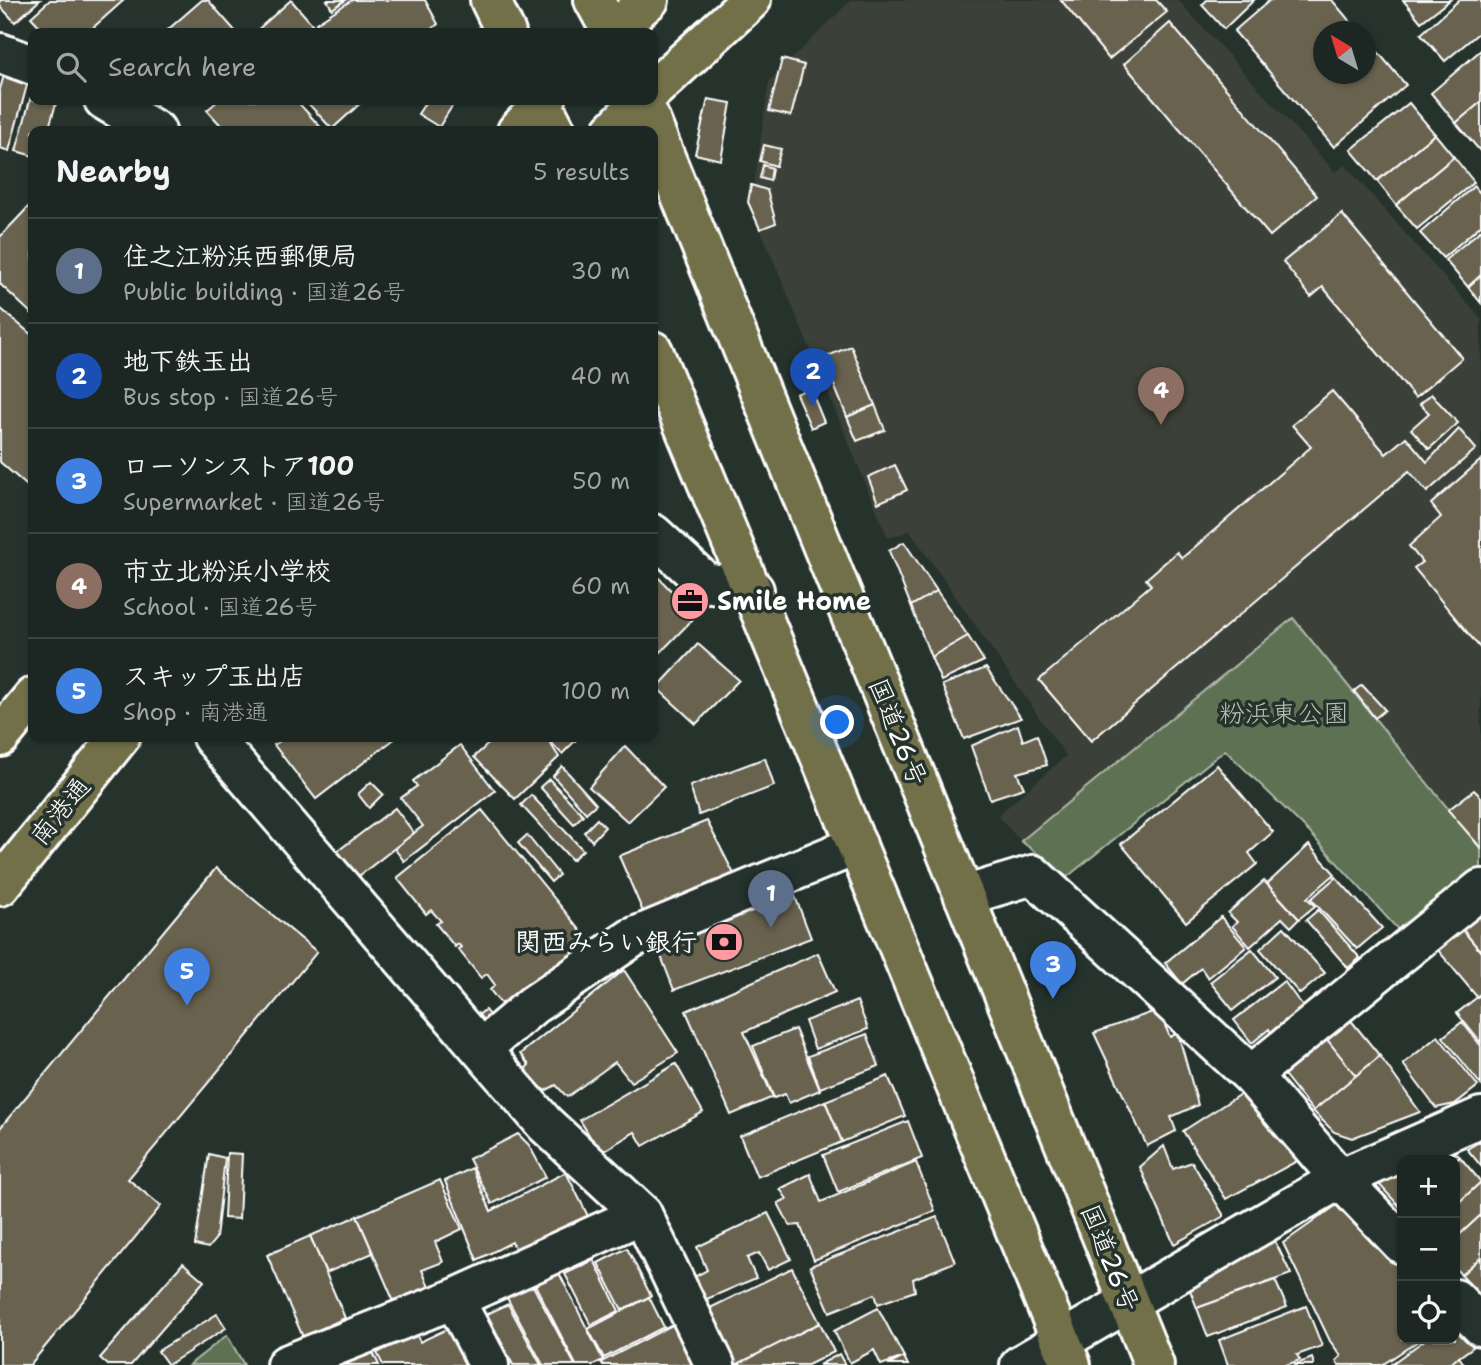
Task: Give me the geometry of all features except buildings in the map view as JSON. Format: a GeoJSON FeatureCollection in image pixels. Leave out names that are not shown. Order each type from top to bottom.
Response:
{"type":"FeatureCollection","features":[{"type":"Feature","properties":{"kind":"main road"},"geometry":{"type":"LineString","coordinates":[[490,0],[504,28]]}},
{"type":"Feature","properties":{"kind":"main road"},"geometry":{"type":"LineString","coordinates":[[607,25],[649,0]]}},
{"type":"Feature","properties":{"kind":"main road"},"geometry":{"type":"LineString","coordinates":[[658,85],[751,0]]}},
{"type":"Feature","properties":{"kind":"main road"},"geometry":{"type":"LineString","coordinates":[[617,126],[637,105]]}},
{"type":"Feature","properties":{"kind":"main road","name":"国道26号"},"geometry":{"type":"LineString","coordinates":[[644,105],[653,126]]}},
{"type":"Feature","properties":{"kind":"main road","name":"国道26号"},"geometry":{"type":"LineString","coordinates":[[658,140],[1154,1365]]}},
{"type":"Feature","properties":{"kind":"main road"},"geometry":{"type":"LineString","coordinates":[[658,363],[1067,1354]]}},
{"type":"Feature","properties":{"kind":"main road"},"geometry":{"type":"LineString","coordinates":[[0,737],[28,703]]}},
{"type":"Feature","properties":{"kind":"main road","name":"南港通"},"geometry":{"type":"LineString","coordinates":[[0,886],[116,742]]}},
{"type":"Feature","properties":{"kind":"street"},"geometry":{"type":"LineString","coordinates":[[0,52],[28,63]]}},
{"type":"Feature","properties":{"kind":"street"},"geometry":{"type":"LineString","coordinates":[[112,105],[148,126]]}},
{"type":"Feature","properties":{"kind":"street"},"geometry":{"type":"LineString","coordinates":[[658,539],[705,582],[754,590]]}},
{"type":"Feature","properties":{"kind":"street"},"geometry":{"type":"LineString","coordinates":[[216,742],[545,1124],[642,1214],[715,1365]]}},
{"type":"Feature","properties":{"kind":"street"},"geometry":{"type":"LineString","coordinates":[[481,1049],[533,1005],[632,938],[857,845]]}},
{"type":"Feature","properties":{"kind":"street"},"geometry":{"type":"LineString","coordinates":[[964,896],[1033,875],[1251,1074],[1340,1179],[1397,1239]]}},
{"type":"Feature","properties":{"kind":"street"},"geometry":{"type":"LineString","coordinates":[[1251,1074],[1481,889]]}},
{"type":"Feature","properties":{"kind":"street"},"geometry":{"type":"LineString","coordinates":[[1020,1365],[1067,1354],[1129,1304],[1340,1179],[1481,1117]]}},
{"type":"Feature","properties":{"kind":"street"},"geometry":{"type":"LineString","coordinates":[[286,1365],[454,1298],[642,1214]]}},
{"type":"Feature","properties":{"kind":"street"},"geometry":{"type":"LineString","coordinates":[[454,1298],[489,1365]]}},
{"type":"Feature","properties":{"kind":"shaded area"},"geometry":{"type":"Polygon","coordinates":[[[851,0],[1178,0],[1335,172],[1345,165],[1481,319],[1481,849],[1292,618],[1021,841],[997,816],[1066,756],[910,531],[888,538],[751,206],[769,82],[851,0]]]}},
{"type":"Feature","properties":{"kind":"green space","name":"粉浜東公園"},"geometry":{"type":"Polygon","coordinates":[[[1293,618],[1481,849],[1481,869],[1401,933],[1310,833],[1225,750],[1067,877],[1021,841],[1293,618]]]}},
{"type":"Feature","properties":{"kind":"green space"},"geometry":{"type":"Polygon","coordinates":[[[227,1335],[244,1365],[189,1365],[227,1335]]]}},
{"type":"Feature","properties":{"kind":"place","name":"地下鉄玉出"},"geometry":{"type":"Point","coordinates":[813,406]}},
{"type":"Feature","properties":{"kind":"place","name":"市立北粉浜小学校"},"geometry":{"type":"Point","coordinates":[1161,425]}},
{"type":"Feature","properties":{"kind":"place","name":"Smile Home"},"geometry":{"type":"Point","coordinates":[690,601]}},
{"type":"Feature","properties":{"kind":"place","name":"住之江粉浜西郵便局"},"geometry":{"type":"Point","coordinates":[771,928]}},
{"type":"Feature","properties":{"kind":"place","name":"関西みらい銀行"},"geometry":{"type":"Point","coordinates":[724,942]}},
{"type":"Feature","properties":{"kind":"place","name":"ローソンストア100"},"geometry":{"type":"Point","coordinates":[1053,999]}},
{"type":"Feature","properties":{"kind":"place","name":"スキップ玉出店"},"geometry":{"type":"Point","coordinates":[187,1006]}}]}
